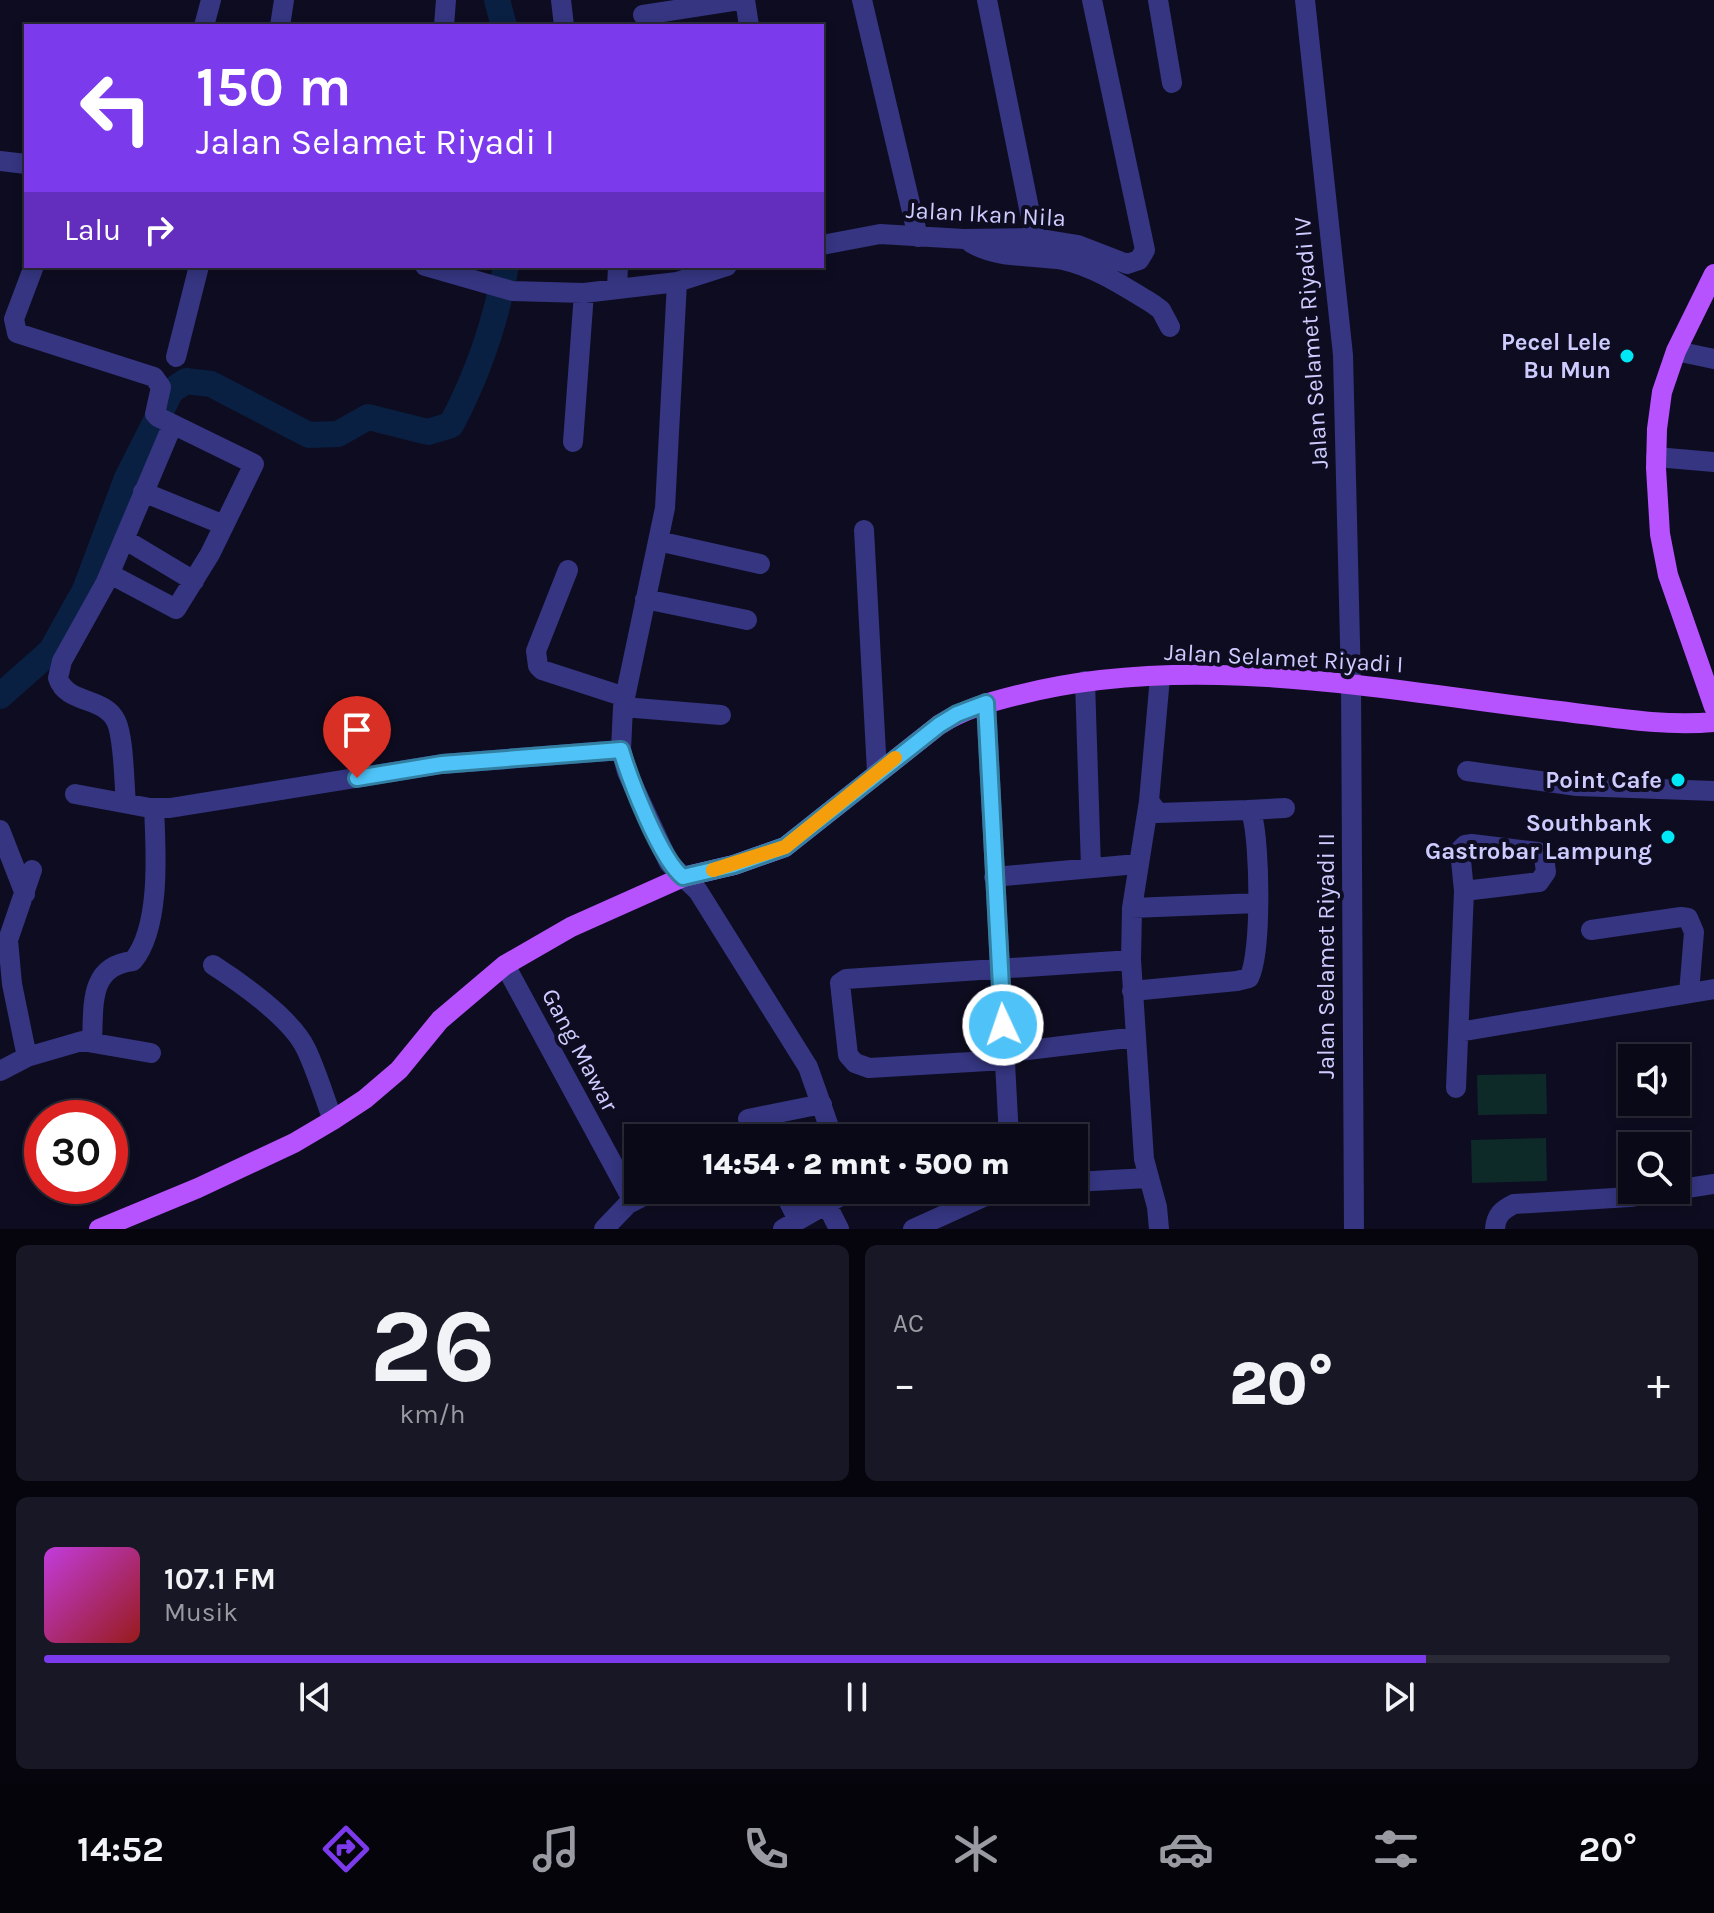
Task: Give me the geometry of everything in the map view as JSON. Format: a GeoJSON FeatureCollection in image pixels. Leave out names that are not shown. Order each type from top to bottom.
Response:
{"type":"FeatureCollection","features":[{"type":"Feature","properties":{"kind":"main road"},"geometry":{"type":"LineString","coordinates":[[1714,274],[1676,351],[1662,392],[1656,457],[1660,534],[1668,575],[1714,707]]}},
{"type":"Feature","properties":{"kind":"main road","name":"Jalan Selamet Riyadi I"},"geometry":{"type":"LineString","coordinates":[[99,1229],[198,1188],[294,1143],[333,1120],[365,1099],[399,1070],[440,1020],[505,965],[571,927],[683,877],[734,865],[785,847],[939,725],[986,703],[1085,681],[1214,676],[1351,683],[1649,722],[1714,722]]}},
{"type":"Feature","properties":{"kind":"street"},"geometry":{"type":"LineString","coordinates":[[205,24],[211,0]]}},
{"type":"Feature","properties":{"kind":"street"},"geometry":{"type":"LineString","coordinates":[[280,24],[284,0]]}},
{"type":"Feature","properties":{"kind":"street"},"geometry":{"type":"LineString","coordinates":[[444,24],[446,0]]}},
{"type":"Feature","properties":{"kind":"street"},"geometry":{"type":"LineString","coordinates":[[561,0],[564,24]]}},
{"type":"Feature","properties":{"kind":"street"},"geometry":{"type":"LineString","coordinates":[[643,15],[739,0]]}},
{"type":"Feature","properties":{"kind":"street"},"geometry":{"type":"LineString","coordinates":[[745,0],[749,24]]}},
{"type":"Feature","properties":{"kind":"street"},"geometry":{"type":"LineString","coordinates":[[862,0],[918,237]]}},
{"type":"Feature","properties":{"kind":"street"},"geometry":{"type":"LineString","coordinates":[[987,0],[1035,238]]}},
{"type":"Feature","properties":{"kind":"street","name":"Jalan Ikan Nila"},"geometry":{"type":"LineString","coordinates":[[824,245],[880,234],[964,239],[1035,238],[1078,245],[1127,264],[1143,256],[1145,250],[1092,0]]}},
{"type":"Feature","properties":{"kind":"street"},"geometry":{"type":"LineString","coordinates":[[1158,0],[1172,83]]}},
{"type":"Feature","properties":{"kind":"street","name":"Jalan Selamet Riyadi IV"},"geometry":{"type":"LineString","coordinates":[[1305,0],[1343,355],[1351,683]]}},
{"type":"Feature","properties":{"kind":"street"},"geometry":{"type":"LineString","coordinates":[[0,161],[24,164]]}},
{"type":"Feature","properties":{"kind":"street"},"geometry":{"type":"LineString","coordinates":[[964,239],[995,253],[1066,261],[1086,267],[1153,304],[1161,310],[1170,327]]}},
{"type":"Feature","properties":{"kind":"street"},"geometry":{"type":"LineString","coordinates":[[33,268],[14,319],[17,333],[154,377],[161,387],[155,414],[169,424],[254,464],[194,581],[176,609],[110,574]]}},
{"type":"Feature","properties":{"kind":"street"},"geometry":{"type":"LineString","coordinates":[[176,357],[198,268]]}},
{"type":"Feature","properties":{"kind":"street"},"geometry":{"type":"LineString","coordinates":[[432,268],[503,289],[584,293],[677,282],[721,268]]}},
{"type":"Feature","properties":{"kind":"street"},"geometry":{"type":"LineString","coordinates":[[617,289],[618,268]]}},
{"type":"Feature","properties":{"kind":"street"},"geometry":{"type":"LineString","coordinates":[[677,282],[666,495],[624,702],[621,750],[627,772],[669,863],[706,903],[799,1051],[828,1124]]}},
{"type":"Feature","properties":{"kind":"street"},"geometry":{"type":"LineString","coordinates":[[573,442],[584,293]]}},
{"type":"Feature","properties":{"kind":"street"},"geometry":{"type":"LineString","coordinates":[[1676,351],[1714,359]]}},
{"type":"Feature","properties":{"kind":"street"},"geometry":{"type":"LineString","coordinates":[[126,803],[118,723],[109,710],[67,692],[58,678],[62,661],[110,574],[169,424]]}},
{"type":"Feature","properties":{"kind":"street"},"geometry":{"type":"LineString","coordinates":[[1656,457],[1714,462]]}},
{"type":"Feature","properties":{"kind":"street"},"geometry":{"type":"LineString","coordinates":[[143,492],[224,525]]}},
{"type":"Feature","properties":{"kind":"street"},"geometry":{"type":"LineString","coordinates":[[864,530],[877,772]]}},
{"type":"Feature","properties":{"kind":"street"},"geometry":{"type":"LineString","coordinates":[[124,539],[194,581]]}},
{"type":"Feature","properties":{"kind":"street"},"geometry":{"type":"LineString","coordinates":[[658,541],[760,564]]}},
{"type":"Feature","properties":{"kind":"street"},"geometry":{"type":"LineString","coordinates":[[568,570],[536,651],[538,666],[542,670],[624,702],[721,715]]}},
{"type":"Feature","properties":{"kind":"street"},"geometry":{"type":"LineString","coordinates":[[645,599],[747,620]]}},
{"type":"Feature","properties":{"kind":"street"},"geometry":{"type":"LineString","coordinates":[[1159,1229],[1157,1207],[1144,1159],[1131,960],[1132,908],[1149,801],[1160,677]]}},
{"type":"Feature","properties":{"kind":"street"},"geometry":{"type":"LineString","coordinates":[[1085,681],[1091,868]]}},
{"type":"Feature","properties":{"kind":"street","name":"Jalan Selamet Riyadi II"},"geometry":{"type":"LineString","coordinates":[[1351,683],[1354,1229]]}},
{"type":"Feature","properties":{"kind":"street"},"geometry":{"type":"LineString","coordinates":[[986,703],[1008,1124]]}},
{"type":"Feature","properties":{"kind":"street"},"geometry":{"type":"LineString","coordinates":[[75,794],[154,808],[195,805],[442,764],[621,750]]}},
{"type":"Feature","properties":{"kind":"street"},"geometry":{"type":"LineString","coordinates":[[1467,771],[1577,786],[1714,791]]}},
{"type":"Feature","properties":{"kind":"street"},"geometry":{"type":"LineString","coordinates":[[1149,801],[1158,813],[1285,808]]}},
{"type":"Feature","properties":{"kind":"street"},"geometry":{"type":"LineString","coordinates":[[92,1041],[96,986],[108,970],[121,962],[133,961],[143,950],[149,930],[155,897],[154,808]]}},
{"type":"Feature","properties":{"kind":"street"},"geometry":{"type":"LineString","coordinates":[[1132,991],[1249,978],[1254,968],[1258,903],[1254,822],[1248,810]]}},
{"type":"Feature","properties":{"kind":"street"},"geometry":{"type":"LineString","coordinates":[[0,830],[25,894]]}},
{"type":"Feature","properties":{"kind":"street"},"geometry":{"type":"LineString","coordinates":[[994,877],[1137,864]]}},
{"type":"Feature","properties":{"kind":"street"},"geometry":{"type":"LineString","coordinates":[[27,1057],[12,984],[8,940],[32,870]]}},
{"type":"Feature","properties":{"kind":"street"},"geometry":{"type":"LineString","coordinates":[[1456,1088],[1464,891]]}},
{"type":"Feature","properties":{"kind":"street"},"geometry":{"type":"LineString","coordinates":[[1132,908],[1258,903]]}},
{"type":"Feature","properties":{"kind":"street"},"geometry":{"type":"LineString","coordinates":[[1591,930],[1685,916],[1694,932],[1689,993]]}},
{"type":"Feature","properties":{"kind":"street"},"geometry":{"type":"LineString","coordinates":[[1131,960],[846,979],[840,987],[848,1055],[860,1066],[869,1068],[1004,1057],[1136,1037]]}},
{"type":"Feature","properties":{"kind":"street"},"geometry":{"type":"LineString","coordinates":[[213,965],[243,985],[292,1030],[305,1047],[333,1120]]}},
{"type":"Feature","properties":{"kind":"street","name":"Gang Mawar"},"geometry":{"type":"LineString","coordinates":[[505,965],[624,1184]]}},
{"type":"Feature","properties":{"kind":"street"},"geometry":{"type":"LineString","coordinates":[[1459,1032],[1714,989]]}},
{"type":"Feature","properties":{"kind":"street"},"geometry":{"type":"LineString","coordinates":[[0,1071],[27,1057],[82,1041],[151,1053]]}},
{"type":"Feature","properties":{"kind":"street"},"geometry":{"type":"LineString","coordinates":[[751,1124],[748,1119],[822,1104]]}},
{"type":"Feature","properties":{"kind":"street"},"geometry":{"type":"LineString","coordinates":[[1088,1181],[1148,1178]]}},
{"type":"Feature","properties":{"kind":"street"},"geometry":{"type":"LineString","coordinates":[[1495,1229],[1496,1218],[1503,1209],[1514,1204],[1630,1197],[1714,1184]]}},
{"type":"Feature","properties":{"kind":"street"},"geometry":{"type":"LineString","coordinates":[[604,1229],[630,1204]]}},
{"type":"Feature","properties":{"kind":"street"},"geometry":{"type":"LineString","coordinates":[[786,1204],[790,1224],[824,1204]]}},
{"type":"Feature","properties":{"kind":"street"},"geometry":{"type":"LineString","coordinates":[[826,1204],[839,1229]]}},
{"type":"Feature","properties":{"kind":"street"},"geometry":{"type":"LineString","coordinates":[[913,1229],[968,1204]]}},
{"type":"Feature","properties":{"kind":"green space"},"geometry":{"type":"Polygon","coordinates":[[[1546,1074],[1547,1114],[1478,1115],[1477,1075],[1546,1074]]]}},
{"type":"Feature","properties":{"kind":"green space"},"geometry":{"type":"Polygon","coordinates":[[[1546,1138],[1547,1181],[1472,1183],[1471,1140],[1546,1138]]]}},
{"type":"Feature","properties":{"kind":"waterway"},"geometry":{"type":"LineString","coordinates":[[497,0],[503,24]]}},
{"type":"Feature","properties":{"kind":"waterway"},"geometry":{"type":"LineString","coordinates":[[0,696],[51,651],[85,590],[127,478],[171,391],[186,381],[211,384],[309,435],[338,434],[368,417],[428,432],[451,425],[484,348],[506,268]]}},
{"type":"Feature","properties":{"kind":"slow traffic"},"geometry":{"type":"LineString","coordinates":[[713,870],[785,847],[895,758]]}},
{"type":"Feature","properties":{"kind":"place","name":"Pecel Lele Bu Mun"},"geometry":{"type":"Point","coordinates":[1627,356]}},
{"type":"Feature","properties":{"kind":"place","name":"Point Cafe"},"geometry":{"type":"Point","coordinates":[1678,780]}},
{"type":"Feature","properties":{"kind":"place","name":"Southbank Gastrobar Lampung"},"geometry":{"type":"Point","coordinates":[1668,837]}},
{"type":"Feature","properties":{"kind":"route"},"geometry":{"type":"LineString","coordinates":[[357,778],[442,764],[621,750],[627,772],[669,863],[683,877],[734,865],[785,847],[939,725],[986,703],[1003,1025]]}}]}
